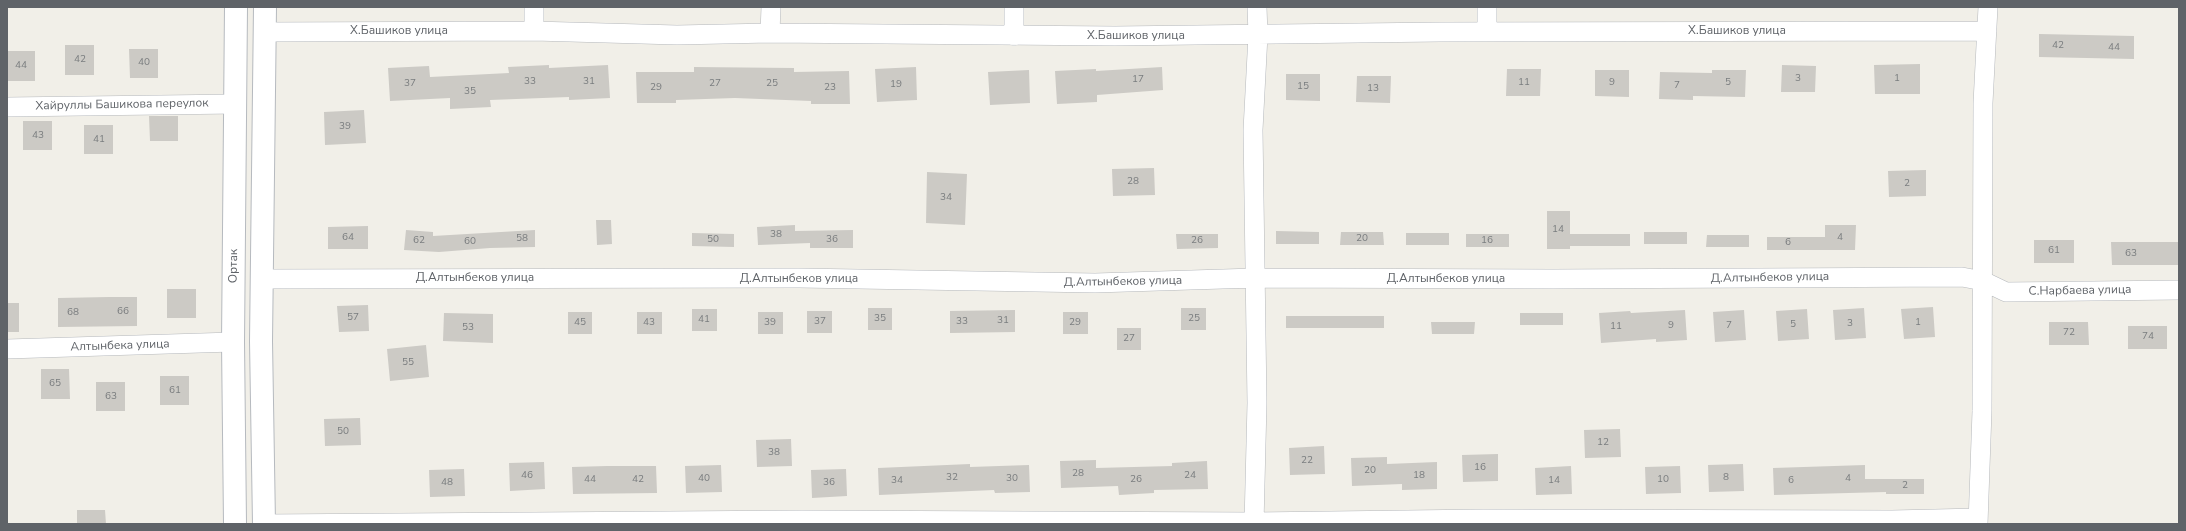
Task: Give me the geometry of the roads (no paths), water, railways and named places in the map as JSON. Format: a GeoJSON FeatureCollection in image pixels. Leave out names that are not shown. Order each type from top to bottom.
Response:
{"type":"FeatureCollection","features":[{"type":"Feature","properties":{"kind":"street","name":"Ортак"},"geometry":{"type":"LineString","coordinates":[[235,524],[233,342],[236,7]]}},
{"type":"Feature","properties":{"kind":"street"},"geometry":{"type":"LineString","coordinates":[[265,7],[262,279],[264,524],[794,520],[1254,523],[1483,519],[1978,521],[1983,281],[1983,103],[1988,7]]}},
{"type":"Feature","properties":{"kind":"street"},"geometry":{"type":"LineString","coordinates":[[534,7],[534,30]]}},
{"type":"Feature","properties":{"kind":"street"},"geometry":{"type":"LineString","coordinates":[[770,33],[771,7]]}},
{"type":"Feature","properties":{"kind":"street"},"geometry":{"type":"LineString","coordinates":[[1014,7],[1014,36]]}},
{"type":"Feature","properties":{"kind":"street"},"geometry":{"type":"LineString","coordinates":[[1254,523],[1257,403],[1253,130],[1258,35],[1257,7]]}},
{"type":"Feature","properties":{"kind":"street"},"geometry":{"type":"LineString","coordinates":[[1487,7],[1487,32]]}},
{"type":"Feature","properties":{"kind":"street","name":"Х.Башиков улица"},"geometry":{"type":"LineString","coordinates":[[265,32],[534,30],[678,35],[770,33],[1014,36],[1487,32],[1987,31]]}},
{"type":"Feature","properties":{"kind":"street","name":"Хайруллы Башикова переулок"},"geometry":{"type":"LineString","coordinates":[[7,107],[236,104]]}},
{"type":"Feature","properties":{"kind":"street","name":"Д.Алтынбеков улица"},"geometry":{"type":"LineString","coordinates":[[262,279],[799,278],[1095,283],[1255,278],[1553,279],[1962,277],[1983,281]]}},
{"type":"Feature","properties":{"kind":"street","name":"С.Нарбаева улица"},"geometry":{"type":"LineString","coordinates":[[1983,281],[2006,292],[2179,290]]}},
{"type":"Feature","properties":{"kind":"street","name":"Алтынбека улица"},"geometry":{"type":"LineString","coordinates":[[7,349],[233,342]]}}]}
